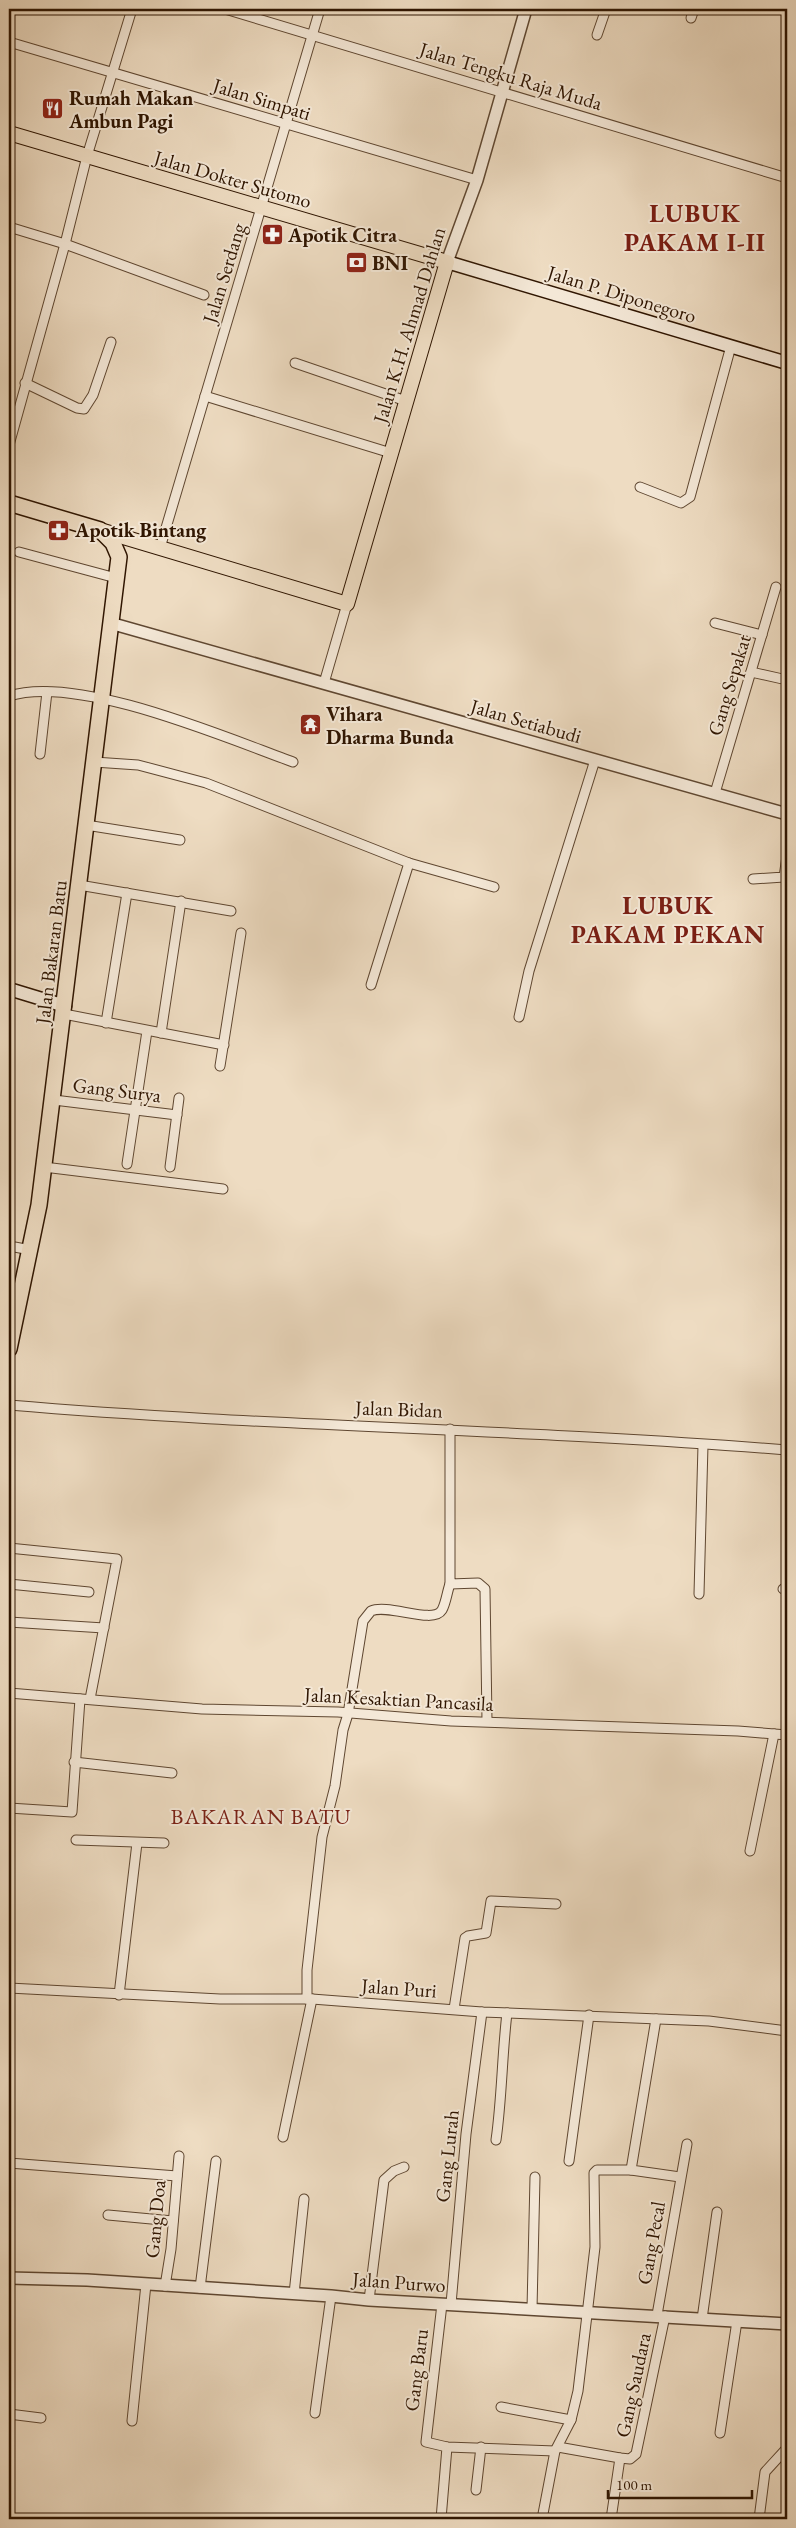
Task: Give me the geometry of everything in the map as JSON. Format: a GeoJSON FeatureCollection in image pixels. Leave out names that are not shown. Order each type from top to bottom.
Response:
{"type":"FeatureCollection","features":[{"type":"Feature","properties":{"kind":"highway"},"geometry":{"type":"LineString","coordinates":[[9,503],[100,530],[113,543],[119,557]]}},
{"type":"Feature","properties":{"kind":"highway","name":"Jalan Bakaran Batu"},"geometry":{"type":"LineString","coordinates":[[9,1349],[31,1250],[54,1100],[119,557]]}},
{"type":"Feature","properties":{"kind":"main road","name":"Jalan Dokter Sutomo"},"geometry":{"type":"LineString","coordinates":[[9,133],[447,262]]}},
{"type":"Feature","properties":{"kind":"main road","name":"Jalan P. Diponegoro"},"geometry":{"type":"LineString","coordinates":[[447,262],[787,363]]}},
{"type":"Feature","properties":{"kind":"main road","name":"Jalan K.H. Ahmad Dahlan"},"geometry":{"type":"LineString","coordinates":[[347,604],[447,262]]}},
{"type":"Feature","properties":{"kind":"main road"},"geometry":{"type":"LineString","coordinates":[[100,530],[347,604]]}},
{"type":"Feature","properties":{"kind":"main road"},"geometry":{"type":"LineString","coordinates":[[119,557],[130,546],[146,544]]}},
{"type":"Feature","properties":{"kind":"main road"},"geometry":{"type":"LineString","coordinates":[[9,989],[65,1010]]}},
{"type":"Feature","properties":{"kind":"street"},"geometry":{"type":"LineString","coordinates":[[9,439],[65,244],[87,156],[114,73],[132,9]]}},
{"type":"Feature","properties":{"kind":"street","name":"Jalan Tengku Raja Muda"},"geometry":{"type":"LineString","coordinates":[[225,9],[504,91],[787,178]]}},
{"type":"Feature","properties":{"kind":"street","name":"Jalan Serdang"},"geometry":{"type":"LineString","coordinates":[[160,548],[320,9]]}},
{"type":"Feature","properties":{"kind":"street","name":"Jalan K.H. Ahmad Dahlan"},"geometry":{"type":"LineString","coordinates":[[447,262],[477,180],[526,9]]}},
{"type":"Feature","properties":{"kind":"street"},"geometry":{"type":"LineString","coordinates":[[597,35],[606,9]]}},
{"type":"Feature","properties":{"kind":"street","name":"Jalan Simpati"},"geometry":{"type":"LineString","coordinates":[[9,42],[477,180]]}},
{"type":"Feature","properties":{"kind":"street"},"geometry":{"type":"LineString","coordinates":[[9,227],[65,244],[204,294]]}},
{"type":"Feature","properties":{"kind":"street"},"geometry":{"type":"LineString","coordinates":[[24,382],[78,408],[84,409],[93,395],[111,342]]}},
{"type":"Feature","properties":{"kind":"street"},"geometry":{"type":"LineString","coordinates":[[640,487],[681,503],[690,497],[730,346]]}},
{"type":"Feature","properties":{"kind":"street"},"geometry":{"type":"LineString","coordinates":[[295,363],[406,401]]}},
{"type":"Feature","properties":{"kind":"street"},"geometry":{"type":"LineString","coordinates":[[205,396],[391,453]]}},
{"type":"Feature","properties":{"kind":"street"},"geometry":{"type":"LineString","coordinates":[[19,552],[116,578]]}},
{"type":"Feature","properties":{"kind":"street","name":"Gang Sepakat"},"geometry":{"type":"LineString","coordinates":[[715,793],[776,587]]}},
{"type":"Feature","properties":{"kind":"street","name":"Jalan K.H. Ahmad Dahlan"},"geometry":{"type":"LineString","coordinates":[[324,683],[347,604]]}},
{"type":"Feature","properties":{"kind":"street","name":"Jalan Setiabudi"},"geometry":{"type":"LineString","coordinates":[[110,623],[787,814]]}},
{"type":"Feature","properties":{"kind":"street"},"geometry":{"type":"LineString","coordinates":[[715,623],[762,635]]}},
{"type":"Feature","properties":{"kind":"street"},"geometry":{"type":"LineString","coordinates":[[751,672],[787,680]]}},
{"type":"Feature","properties":{"kind":"street"},"geometry":{"type":"LineString","coordinates":[[9,696],[23,691],[102,697],[194,725],[293,762]]}},
{"type":"Feature","properties":{"kind":"street"},"geometry":{"type":"LineString","coordinates":[[40,754],[47,692]]}},
{"type":"Feature","properties":{"kind":"street"},"geometry":{"type":"LineString","coordinates":[[519,1017],[529,971],[595,760]]}},
{"type":"Feature","properties":{"kind":"street"},"geometry":{"type":"LineString","coordinates":[[94,762],[138,766],[206,783],[409,864],[494,887]]}},
{"type":"Feature","properties":{"kind":"street"},"geometry":{"type":"LineString","coordinates":[[86,825],[180,840]]}},
{"type":"Feature","properties":{"kind":"street"},"geometry":{"type":"LineString","coordinates":[[752,879],[784,877],[787,856]]}},
{"type":"Feature","properties":{"kind":"street"},"geometry":{"type":"LineString","coordinates":[[371,985],[409,864]]}},
{"type":"Feature","properties":{"kind":"street"},"geometry":{"type":"LineString","coordinates":[[79,885],[231,911]]}},
{"type":"Feature","properties":{"kind":"street"},"geometry":{"type":"LineString","coordinates":[[106,1023],[127,893]]}},
{"type":"Feature","properties":{"kind":"street"},"geometry":{"type":"LineString","coordinates":[[161,1033],[181,901]]}},
{"type":"Feature","properties":{"kind":"street"},"geometry":{"type":"LineString","coordinates":[[220,1066],[241,933]]}},
{"type":"Feature","properties":{"kind":"street"},"geometry":{"type":"LineString","coordinates":[[65,1010],[106,1023],[224,1045]]}},
{"type":"Feature","properties":{"kind":"street"},"geometry":{"type":"LineString","coordinates":[[127,1164],[137,1110],[147,1031]]}},
{"type":"Feature","properties":{"kind":"street"},"geometry":{"type":"LineString","coordinates":[[170,1167],[178,1098]]}},
{"type":"Feature","properties":{"kind":"street","name":"Gang Surya"},"geometry":{"type":"LineString","coordinates":[[54,1100],[176,1115]]}},
{"type":"Feature","properties":{"kind":"street"},"geometry":{"type":"LineString","coordinates":[[44,1167],[223,1189]]}},
{"type":"Feature","properties":{"kind":"street"},"geometry":{"type":"LineString","coordinates":[[9,1246],[31,1250]]}},
{"type":"Feature","properties":{"kind":"street","name":"Jalan Bidan"},"geometry":{"type":"LineString","coordinates":[[9,1405],[104,1413],[450,1429],[787,1450]]}},
{"type":"Feature","properties":{"kind":"street"},"geometry":{"type":"LineString","coordinates":[[283,2136],[310,1999],[307,1970],[322,1837],[335,1786],[342,1732],[348,1714],[361,1631],[366,1616],[375,1609],[385,1608],[436,1616],[442,1610],[450,1584],[450,1429]]}},
{"type":"Feature","properties":{"kind":"street"},"geometry":{"type":"LineString","coordinates":[[698,1594],[703,1445]]}},
{"type":"Feature","properties":{"kind":"street"},"geometry":{"type":"LineString","coordinates":[[9,1548],[116,1558],[90,1699]]}},
{"type":"Feature","properties":{"kind":"street"},"geometry":{"type":"LineString","coordinates":[[450,1584],[478,1583],[485,1589],[487,1721]]}},
{"type":"Feature","properties":{"kind":"street"},"geometry":{"type":"LineString","coordinates":[[9,1584],[89,1592]]}},
{"type":"Feature","properties":{"kind":"street"},"geometry":{"type":"LineString","coordinates":[[9,1622],[104,1628]]}},
{"type":"Feature","properties":{"kind":"street","name":"Jalan Kesaktian Pancasila"},"geometry":{"type":"LineString","coordinates":[[9,1693],[202,1709],[787,1735]]}},
{"type":"Feature","properties":{"kind":"street"},"geometry":{"type":"LineString","coordinates":[[9,1808],[72,1812],[74,1762],[80,1699]]}},
{"type":"Feature","properties":{"kind":"street"},"geometry":{"type":"LineString","coordinates":[[750,1850],[774,1734]]}},
{"type":"Feature","properties":{"kind":"street"},"geometry":{"type":"LineString","coordinates":[[74,1762],[172,1773]]}},
{"type":"Feature","properties":{"kind":"street"},"geometry":{"type":"LineString","coordinates":[[76,1840],[136,1843],[164,1842]]}},
{"type":"Feature","properties":{"kind":"street"},"geometry":{"type":"LineString","coordinates":[[119,1995],[136,1843]]}},
{"type":"Feature","properties":{"kind":"street"},"geometry":{"type":"LineString","coordinates":[[454,2009],[465,1938],[486,1933],[491,1901],[556,1904]]}},
{"type":"Feature","properties":{"kind":"street","name":"Jalan Puri"},"geometry":{"type":"LineString","coordinates":[[9,1988],[220,1999],[310,1999],[482,2012],[705,2021],[787,2031]]}},
{"type":"Feature","properties":{"kind":"street","name":"Gang Lurah"},"geometry":{"type":"LineString","coordinates":[[447,2304],[482,2012]]}},
{"type":"Feature","properties":{"kind":"street"},"geometry":{"type":"LineString","coordinates":[[496,2140],[502,2090],[502,2055],[507,2013]]}},
{"type":"Feature","properties":{"kind":"street"},"geometry":{"type":"LineString","coordinates":[[569,2161],[589,2015]]}},
{"type":"Feature","properties":{"kind":"street"},"geometry":{"type":"LineString","coordinates":[[631,2170],[656,2019]]}},
{"type":"Feature","properties":{"kind":"street","name":"Gang Pecal"},"geometry":{"type":"LineString","coordinates":[[661,2316],[680,2177],[687,2144]]}},
{"type":"Feature","properties":{"kind":"street","name":"Gang Doa"},"geometry":{"type":"LineString","coordinates":[[165,2286],[179,2156]]}},
{"type":"Feature","properties":{"kind":"street"},"geometry":{"type":"LineString","coordinates":[[200,2288],[216,2161]]}},
{"type":"Feature","properties":{"kind":"street"},"geometry":{"type":"LineString","coordinates":[[9,2163],[177,2176]]}},
{"type":"Feature","properties":{"kind":"street"},"geometry":{"type":"LineString","coordinates":[[369,2300],[384,2180],[394,2171],[404,2167]]}},
{"type":"Feature","properties":{"kind":"street"},"geometry":{"type":"LineString","coordinates":[[542,2519],[556,2449],[571,2420],[578,2392],[589,2311],[596,2236],[594,2173],[597,2170],[631,2170],[680,2177]]}},
{"type":"Feature","properties":{"kind":"street"},"geometry":{"type":"LineString","coordinates":[[532,2309],[535,2177]]}},
{"type":"Feature","properties":{"kind":"street"},"geometry":{"type":"LineString","coordinates":[[294,2294],[304,2198]]}},
{"type":"Feature","properties":{"kind":"street"},"geometry":{"type":"LineString","coordinates":[[702,2319],[717,2212]]}},
{"type":"Feature","properties":{"kind":"street"},"geometry":{"type":"LineString","coordinates":[[108,2215],[173,2221]]}},
{"type":"Feature","properties":{"kind":"street","name":"Jalan Purwo"},"geometry":{"type":"LineString","coordinates":[[9,2278],[146,2284],[369,2300],[589,2311],[787,2324]]}},
{"type":"Feature","properties":{"kind":"street"},"geometry":{"type":"LineString","coordinates":[[132,2421],[146,2284]]}},
{"type":"Feature","properties":{"kind":"street"},"geometry":{"type":"LineString","coordinates":[[315,2412],[331,2296]]}},
{"type":"Feature","properties":{"kind":"street","name":"Gang Baru"},"geometry":{"type":"LineString","coordinates":[[447,2304],[425,2441],[430,2444],[447,2447]]}},
{"type":"Feature","properties":{"kind":"street","name":"Gang Saudara"},"geometry":{"type":"LineString","coordinates":[[620,2458],[630,2458],[636,2454],[661,2316]]}},
{"type":"Feature","properties":{"kind":"street"},"geometry":{"type":"LineString","coordinates":[[720,2434],[736,2321]]}},
{"type":"Feature","properties":{"kind":"street"},"geometry":{"type":"LineString","coordinates":[[501,2407],[571,2420]]}},
{"type":"Feature","properties":{"kind":"street"},"geometry":{"type":"LineString","coordinates":[[9,2414],[41,2418]]}},
{"type":"Feature","properties":{"kind":"street"},"geometry":{"type":"LineString","coordinates":[[441,2519],[447,2447],[556,2449],[620,2458],[611,2519]]}},
{"type":"Feature","properties":{"kind":"street"},"geometry":{"type":"LineString","coordinates":[[476,2490],[481,2447]]}},
{"type":"Feature","properties":{"kind":"street"},"geometry":{"type":"LineString","coordinates":[[759,2519],[765,2472],[787,2448]]}},
{"type":"Feature","properties":{"kind":"place","name":"Rumah Makan Ambun Pagi"},"geometry":{"type":"Point","coordinates":[53,109]}},
{"type":"Feature","properties":{"kind":"place","name":"Apotik Citra"},"geometry":{"type":"Point","coordinates":[272,235]}},
{"type":"Feature","properties":{"kind":"place","name":"BNI"},"geometry":{"type":"Point","coordinates":[356,263]}},
{"type":"Feature","properties":{"kind":"place","name":"Apotik Bintang"},"geometry":{"type":"Point","coordinates":[59,530]}},
{"type":"Feature","properties":{"kind":"place","name":"Vihara Dharma Bunda"},"geometry":{"type":"Point","coordinates":[310,725]}},
{"type":"Feature","properties":{"kind":"district","name":"LUBUK PAKAM I-II"},"geometry":{"type":"Point","coordinates":[695,228]}},
{"type":"Feature","properties":{"kind":"district","name":"LUBUK PAKAM PEKAN"},"geometry":{"type":"Point","coordinates":[668,920]}},
{"type":"Feature","properties":{"kind":"district","name":"BAKARAN BATU"},"geometry":{"type":"Point","coordinates":[261,1816]}}]}
